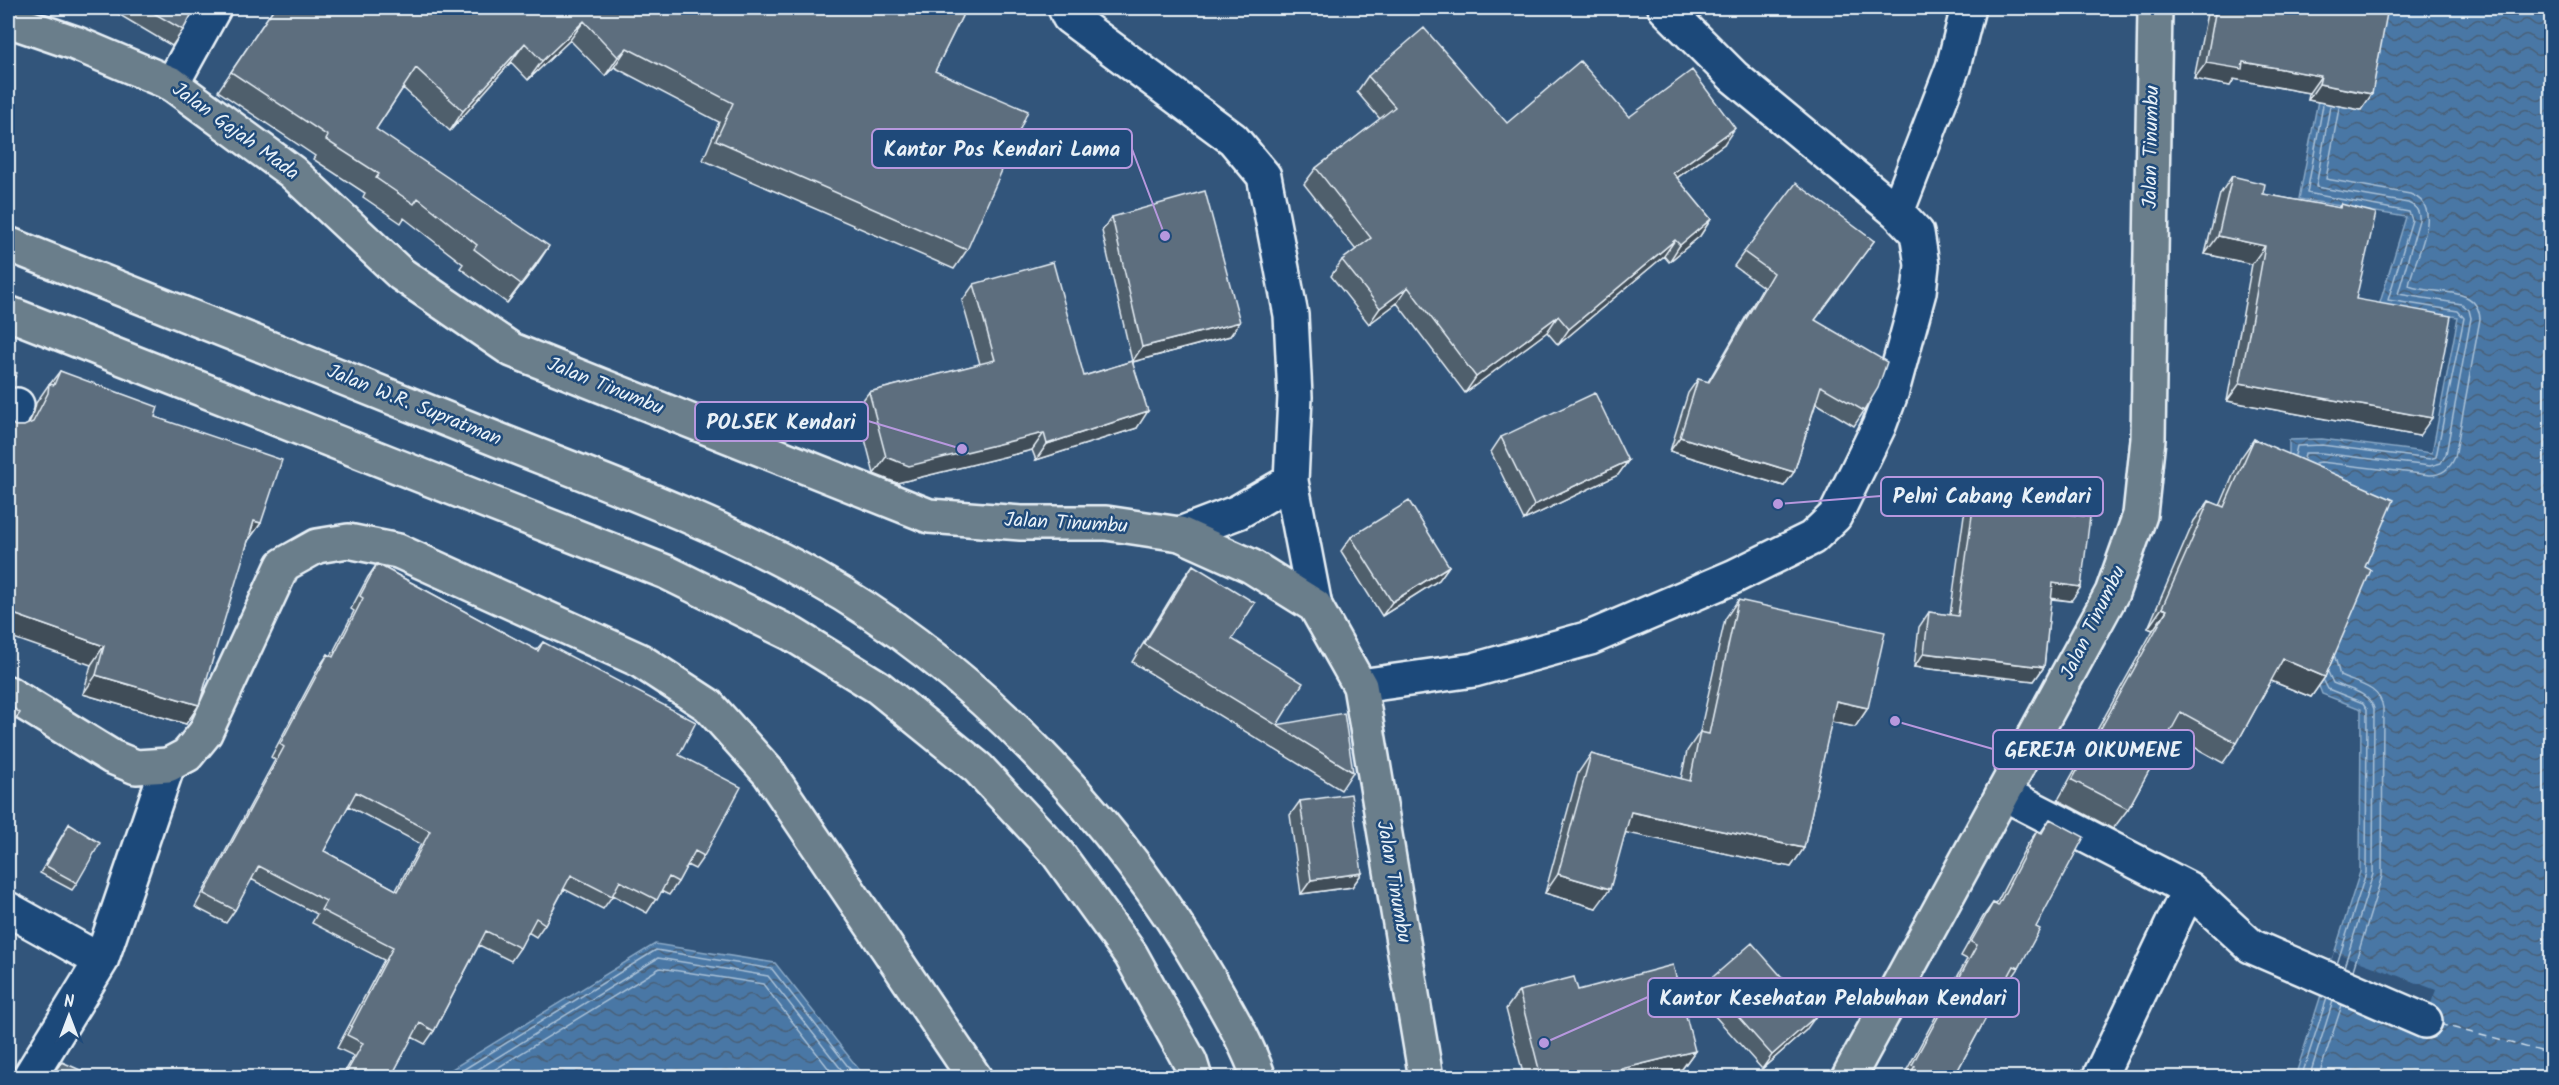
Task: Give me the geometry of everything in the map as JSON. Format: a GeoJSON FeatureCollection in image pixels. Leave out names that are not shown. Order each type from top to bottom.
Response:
{"type":"FeatureCollection","features":[{"type":"Feature","properties":{"kind":"main road","name":"Jalan Tinumbu"},"geometry":{"type":"LineString","coordinates":[[1858,1074],[2003,793],[2112,593],[2140,514],[2148,439],[2155,8]]}},
{"type":"Feature","properties":{"kind":"main road","name":"Jalan Gajah Mada"},"geometry":{"type":"LineString","coordinates":[[8,20],[75,43],[172,84],[292,172],[401,274]]}},
{"type":"Feature","properties":{"kind":"main road","name":"Jalan W.R. Supratman"},"geometry":{"type":"LineString","coordinates":[[8,243],[685,514],[816,578],[922,649],[1011,726],[1106,828],[1182,932],[1249,1049],[1259,1077]]}},
{"type":"Feature","properties":{"kind":"main road","name":"Jalan Tinumbu"},"geometry":{"type":"LineString","coordinates":[[401,274],[512,350],[929,516],[1021,523],[1106,523],[1179,534],[1251,566],[1315,606],[1360,686],[1426,1077]]}},
{"type":"Feature","properties":{"kind":"main road"},"geometry":{"type":"LineString","coordinates":[[8,313],[666,572],[792,634],[878,687],[978,768],[1058,854],[1131,955],[1190,1062],[1195,1077]]}},
{"type":"Feature","properties":{"kind":"main road"},"geometry":{"type":"LineString","coordinates":[[8,693],[112,757],[136,767],[168,765],[187,755],[205,733],[283,565],[317,546],[348,541],[398,551],[639,660],[708,705],[769,773],[975,1077]]}},
{"type":"Feature","properties":{"kind":"street"},"geometry":{"type":"LineString","coordinates":[[172,84],[214,8]]}},
{"type":"Feature","properties":{"kind":"street"},"geometry":{"type":"LineString","coordinates":[[1065,8],[1069,17],[1233,139],[1264,176],[1291,315],[1295,397],[1291,481],[1315,606]]}},
{"type":"Feature","properties":{"kind":"street"},"geometry":{"type":"LineString","coordinates":[[1360,686],[1474,670],[1590,638],[1733,577],[1812,538],[1835,516],[1879,426],[1892,391],[1919,292],[1922,265],[1917,233],[1898,212],[1734,77],[1665,8]]}},
{"type":"Feature","properties":{"kind":"street"},"geometry":{"type":"LineString","coordinates":[[1898,212],[1953,67],[1968,8]]}},
{"type":"Feature","properties":{"kind":"street"},"geometry":{"type":"LineString","coordinates":[[1179,534],[1238,512],[1291,481]]}},
{"type":"Feature","properties":{"kind":"street"},"geometry":{"type":"LineString","coordinates":[[29,1077],[101,961],[168,765]]}},
{"type":"Feature","properties":{"kind":"street"},"geometry":{"type":"LineString","coordinates":[[2003,793],[2189,889],[2251,946],[2424,1021]]}},
{"type":"Feature","properties":{"kind":"street"},"geometry":{"type":"LineString","coordinates":[[2099,1077],[2189,889]]}},
{"type":"Feature","properties":{"kind":"street"},"geometry":{"type":"LineString","coordinates":[[8,909],[101,961]]}},
{"type":"Feature","properties":{"kind":"water"},"geometry":{"type":"Polygon","coordinates":[[[2340,8],[2551,8],[2551,1077],[2295,1077],[2360,872],[2361,709],[2322,694],[2311,665],[2289,440],[2322,439],[2432,453],[2458,317],[2379,306],[2406,217],[2299,199],[2326,59],[2340,8]]]}},
{"type":"Feature","properties":{"kind":"water"},"geometry":{"type":"Polygon","coordinates":[[[655,944],[775,963],[865,1077],[439,1077],[655,944]]]}},
{"type":"Feature","properties":{"kind":"pier"},"geometry":{"type":"Polygon","coordinates":[[[2334,952],[2436,990],[2419,1034],[2321,997],[2334,952]]]}},
{"type":"Feature","properties":{"kind":"building"},"geometry":{"type":"Polygon","coordinates":[[[145,8],[195,8],[183,30],[145,8]]]}},
{"type":"Feature","properties":{"kind":"building"},"geometry":{"type":"Polygon","coordinates":[[[274,8],[966,8],[935,71],[1028,111],[967,250],[716,140],[733,103],[627,48],[618,57],[584,21],[542,61],[525,43],[463,111],[416,68],[376,129],[549,246],[521,284],[474,249],[477,245],[418,198],[414,204],[376,178],[379,174],[326,140],[328,136],[231,72],[274,8]]]}},
{"type":"Feature","properties":{"kind":"building"},"geometry":{"type":"Polygon","coordinates":[[[2216,8],[2388,8],[2372,94],[2319,84],[2321,76],[2243,62],[2242,69],[2206,63],[2216,8]]]}},
{"type":"Feature","properties":{"kind":"building"},"geometry":{"type":"Polygon","coordinates":[[[1424,28],[1507,123],[1580,61],[1629,117],[1692,70],[1735,128],[1673,173],[1711,219],[1680,245],[1675,240],[1569,329],[1558,316],[1476,377],[1408,287],[1380,308],[1342,260],[1371,238],[1316,168],[1395,107],[1368,76],[1424,28]]]}},
{"type":"Feature","properties":{"kind":"building"},"geometry":{"type":"Polygon","coordinates":[[[2232,176],[2265,184],[2263,194],[2340,208],[2341,204],[2376,213],[2356,299],[2451,316],[2432,418],[2240,383],[2265,246],[2218,236],[2232,176]]]}},
{"type":"Feature","properties":{"kind":"building"},"geometry":{"type":"Polygon","coordinates":[[[1796,183],[1874,241],[1815,320],[1887,362],[1878,388],[1864,411],[1821,386],[1794,472],[1680,437],[1698,379],[1709,382],[1773,273],[1744,252],[1796,183]]]}},
{"type":"Feature","properties":{"kind":"building"},"geometry":{"type":"Polygon","coordinates":[[[1205,191],[1240,322],[1142,347],[1112,217],[1205,191]]]}},
{"type":"Feature","properties":{"kind":"building"},"geometry":{"type":"Polygon","coordinates":[[[1053,262],[1084,376],[1132,361],[1148,411],[1047,444],[1044,433],[909,466],[886,457],[869,392],[995,360],[974,284],[1053,262]]]}},
{"type":"Feature","properties":{"kind":"building"},"geometry":{"type":"Polygon","coordinates":[[[8,370],[17,373],[8,393],[8,370]]]}},
{"type":"Feature","properties":{"kind":"building"},"geometry":{"type":"Polygon","coordinates":[[[60,371],[158,407],[155,417],[282,460],[261,523],[254,521],[199,705],[96,675],[104,646],[8,612],[8,420],[15,426],[24,426],[33,422],[48,393],[49,384],[54,385],[60,371]]]}},
{"type":"Feature","properties":{"kind":"building"},"geometry":{"type":"Polygon","coordinates":[[[1595,393],[1628,461],[1534,505],[1501,437],[1595,393]]]}},
{"type":"Feature","properties":{"kind":"building"},"geometry":{"type":"Polygon","coordinates":[[[2254,439],[2394,500],[2365,567],[2371,570],[2325,677],[2283,659],[2237,743],[2181,712],[2128,809],[2072,780],[2167,610],[2162,608],[2209,501],[2224,507],[2254,439]]]}},
{"type":"Feature","properties":{"kind":"building"},"geometry":{"type":"Polygon","coordinates":[[[1409,501],[1449,566],[1392,602],[1351,537],[1409,501]]]}},
{"type":"Feature","properties":{"kind":"building"},"geometry":{"type":"Polygon","coordinates":[[[1974,501],[2090,517],[2081,587],[2053,583],[2044,667],[1924,653],[1929,612],[1958,616],[1974,501]]]}},
{"type":"Feature","properties":{"kind":"building"},"geometry":{"type":"Polygon","coordinates":[[[377,564],[538,651],[543,642],[696,722],[679,755],[741,787],[704,856],[695,851],[678,882],[669,877],[657,900],[620,881],[612,896],[571,875],[545,924],[536,918],[520,948],[486,931],[434,1031],[420,1023],[391,1077],[344,1077],[363,1043],[347,1035],[393,947],[321,910],[326,901],[259,866],[235,910],[204,894],[284,747],[280,744],[328,654],[333,657],[363,598],[360,596],[377,564]],[[356,792],[324,851],[398,891],[430,831],[356,792]]]}},
{"type":"Feature","properties":{"kind":"building"},"geometry":{"type":"Polygon","coordinates":[[[1193,565],[1255,603],[1232,639],[1303,683],[1277,725],[1344,713],[1353,772],[1144,644],[1193,565]]]}},
{"type":"Feature","properties":{"kind":"building"},"geometry":{"type":"Polygon","coordinates":[[[1738,600],[1885,632],[1868,708],[1836,701],[1804,848],[1631,812],[1610,889],[1558,874],[1591,754],[1690,781],[1700,732],[1709,734],[1738,600]]]}},
{"type":"Feature","properties":{"kind":"building"},"geometry":{"type":"Polygon","coordinates":[[[8,704],[20,713],[8,730],[8,704]]]}},
{"type":"Feature","properties":{"kind":"building"},"geometry":{"type":"Polygon","coordinates":[[[1351,794],[1362,873],[1311,880],[1300,801],[1351,794]]]}},
{"type":"Feature","properties":{"kind":"building"},"geometry":{"type":"Polygon","coordinates":[[[2050,819],[2084,837],[2036,927],[2040,929],[2019,968],[2014,966],[1954,1077],[1908,1077],[1915,1066],[1912,1065],[1977,945],[1971,942],[1993,903],[1998,906],[2037,831],[2042,833],[2050,819]]]}},
{"type":"Feature","properties":{"kind":"building"},"geometry":{"type":"Polygon","coordinates":[[[69,824],[100,843],[77,883],[46,866],[69,824]]]}},
{"type":"Feature","properties":{"kind":"building"},"geometry":{"type":"Polygon","coordinates":[[[1752,943],[1816,1016],[1772,1055],[1707,982],[1752,943]]]}},
{"type":"Feature","properties":{"kind":"building"},"geometry":{"type":"Polygon","coordinates":[[[1673,965],[1695,1051],[1597,1075],[1598,1077],[1541,1077],[1519,991],[1574,977],[1578,990],[1673,965]]]}},
{"type":"Feature","properties":{"kind":"building"},"geometry":{"type":"Polygon","coordinates":[[[62,1062],[96,1077],[50,1077],[62,1062]]]}},
{"type":"Feature","properties":{"kind":"ferry route"},"geometry":{"type":"LineString","coordinates":[[2439,1024],[2552,1054]]}},
{"type":"Feature","properties":{"kind":"place","name":"Kantor Pos Kendari Lama"},"geometry":{"type":"Point","coordinates":[1165,236]}},
{"type":"Feature","properties":{"kind":"place","name":"POLSEK Kendari"},"geometry":{"type":"Point","coordinates":[962,449]}},
{"type":"Feature","properties":{"kind":"place","name":"Pelni Cabang Kendari"},"geometry":{"type":"Point","coordinates":[1778,504]}},
{"type":"Feature","properties":{"kind":"place","name":"GEREJA OIKUMENE"},"geometry":{"type":"Point","coordinates":[1895,721]}},
{"type":"Feature","properties":{"kind":"place","name":"Kantor Kesehatan Pelabuhan Kendari"},"geometry":{"type":"Point","coordinates":[1544,1043]}}]}
